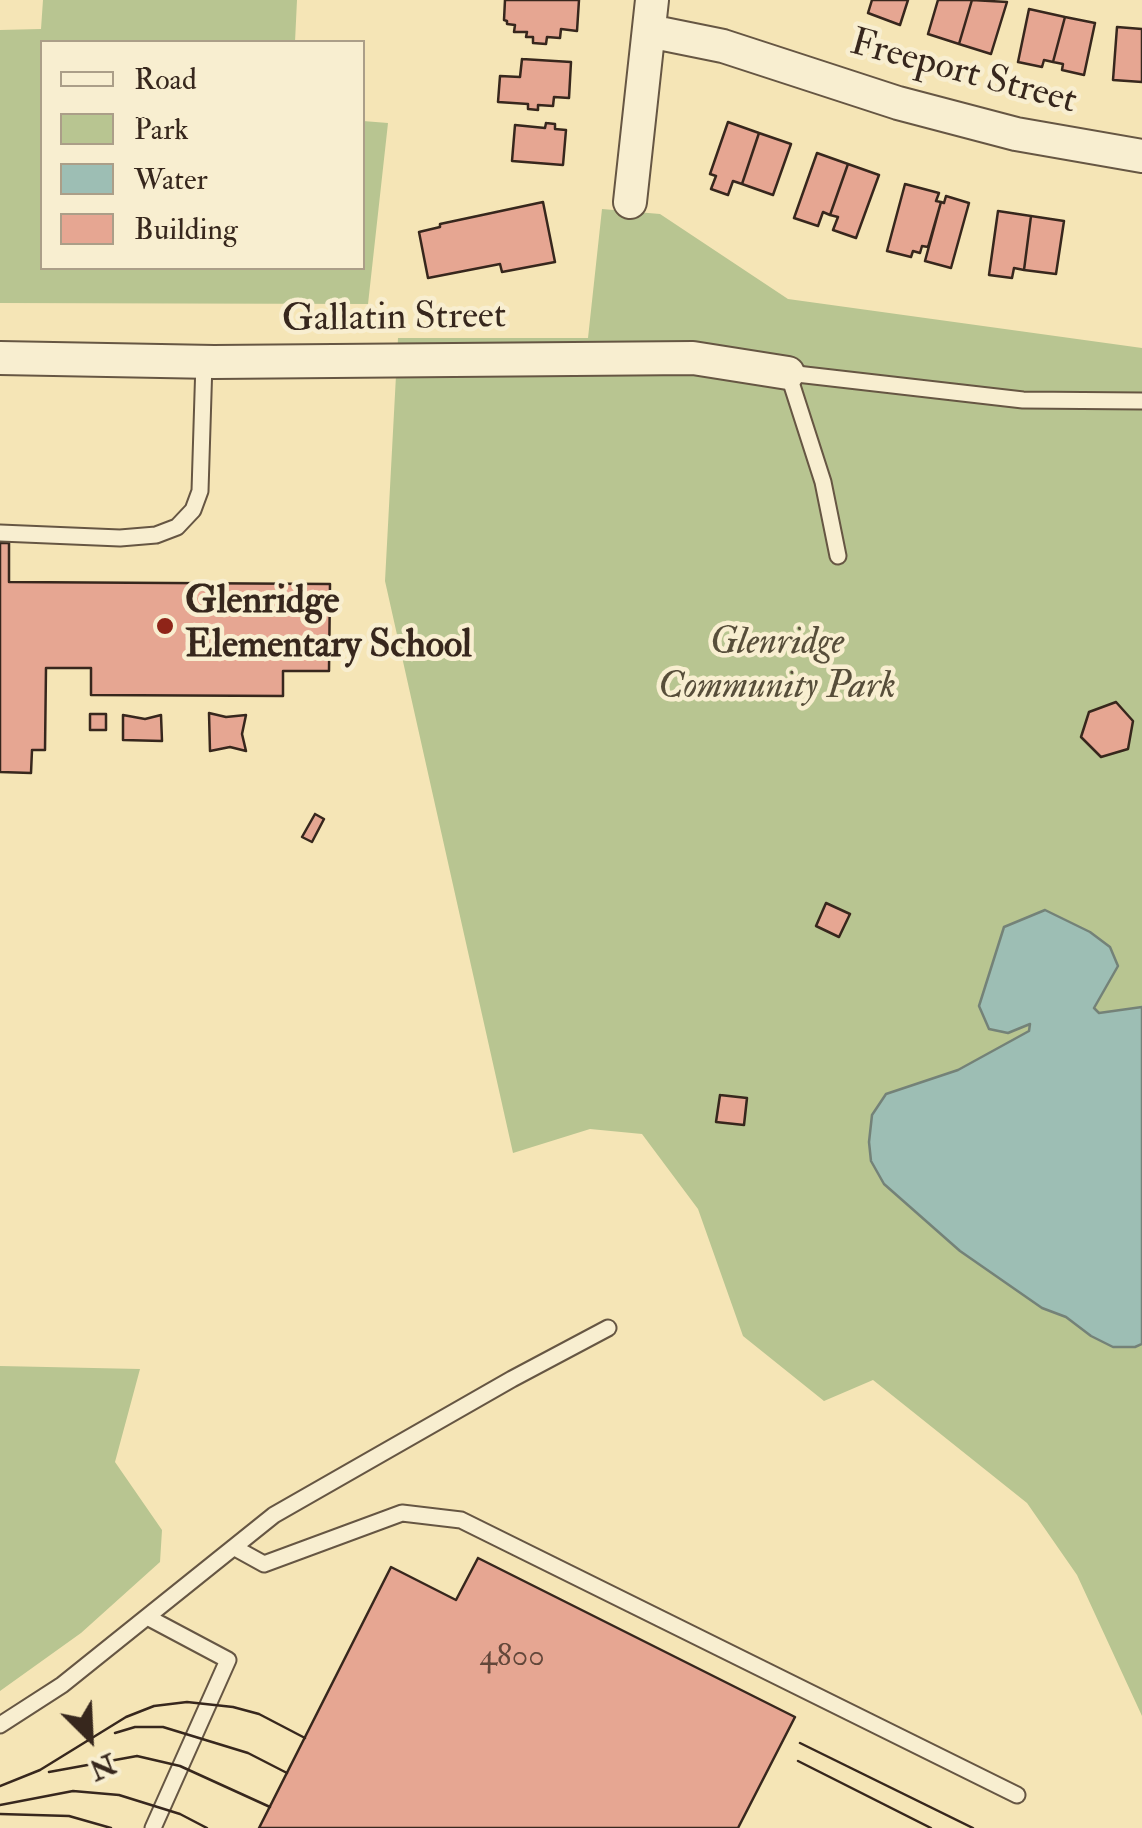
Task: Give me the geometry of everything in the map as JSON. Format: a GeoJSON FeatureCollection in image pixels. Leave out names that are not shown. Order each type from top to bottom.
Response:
{"type":"FeatureCollection","features":[{"type":"Feature","properties":{"kind":"street","name":"Freeport Street"},"geometry":{"type":"LineString","coordinates":[[650,15],[723,46],[898,103],[1016,134],[1142,156]]}},
{"type":"Feature","properties":{"kind":"street"},"geometry":{"type":"LineString","coordinates":[[630,202],[650,15]]}},
{"type":"Feature","properties":{"kind":"street","name":"Gallatin Street"},"geometry":{"type":"LineString","coordinates":[[0,358],[204,362],[694,358],[788,373]]}},
{"type":"Feature","properties":{"kind":"lane"},"geometry":{"type":"LineString","coordinates":[[0,534],[120,538],[156,536],[177,528],[193,510],[200,490],[204,362]]}},
{"type":"Feature","properties":{"kind":"lane"},"geometry":{"type":"LineString","coordinates":[[838,556],[823,482],[788,373],[1023,400],[1142,402]]}},
{"type":"Feature","properties":{"kind":"lane"},"geometry":{"type":"LineString","coordinates":[[0,1725],[62,1686],[274,1515],[608,1328]]}},
{"type":"Feature","properties":{"kind":"lane"},"geometry":{"type":"LineString","coordinates":[[234,1548],[264,1564],[402,1514],[461,1520],[1017,1795]]}},
{"type":"Feature","properties":{"kind":"lane"},"geometry":{"type":"LineString","coordinates":[[149,1618],[228,1660],[153,1828]]}},
{"type":"Feature","properties":{"kind":"green space"},"geometry":{"type":"Polygon","coordinates":[[[43,0],[297,0],[295,40],[40,40],[40,270],[365,270],[365,121],[388,123],[368,304],[0,303],[0,30],[41,29],[43,0]]]}},
{"type":"Feature","properties":{"kind":"green space","name":"Glenridge Community Park"},"geometry":{"type":"Polygon","coordinates":[[[602,209],[660,214],[788,299],[1142,348],[1142,1716],[1077,1575],[1027,1503],[873,1380],[824,1401],[743,1336],[698,1209],[642,1134],[590,1129],[513,1153],[385,581],[398,338],[588,338],[602,209]]]}},
{"type":"Feature","properties":{"kind":"green space"},"geometry":{"type":"Polygon","coordinates":[[[0,1366],[140,1369],[115,1462],[162,1530],[160,1562],[81,1633],[0,1691],[0,1366]]]}},
{"type":"Feature","properties":{"kind":"water"},"geometry":{"type":"Polygon","coordinates":[[[1045,910],[1090,932],[1110,947],[1118,966],[1094,1008],[1099,1013],[1142,1007],[1142,1344],[1135,1347],[1113,1347],[1091,1336],[1066,1317],[1042,1308],[960,1251],[884,1184],[871,1161],[872,1115],[886,1094],[958,1070],[1029,1031],[1030,1024],[1008,1033],[989,1029],[979,1006],[1004,927],[1045,910]]]}},
{"type":"Feature","properties":{"kind":"building"},"geometry":{"type":"Polygon","coordinates":[[[505,0],[579,0],[577,31],[561,29],[560,38],[547,37],[546,44],[533,43],[533,37],[526,37],[527,32],[514,32],[515,25],[504,20],[505,0]]]}},
{"type":"Feature","properties":{"kind":"building"},"geometry":{"type":"Polygon","coordinates":[[[872,0],[908,0],[900,25],[868,13],[872,0]]]}},
{"type":"Feature","properties":{"kind":"building"},"geometry":{"type":"Polygon","coordinates":[[[938,0],[972,0],[959,44],[928,34],[938,0]]]}},
{"type":"Feature","properties":{"kind":"building"},"geometry":{"type":"Polygon","coordinates":[[[972,0],[1007,2],[991,54],[959,44],[972,0]]]}},
{"type":"Feature","properties":{"kind":"building"},"geometry":{"type":"Polygon","coordinates":[[[1029,9],[1065,17],[1053,62],[1044,60],[1042,67],[1018,62],[1029,9]]]}},
{"type":"Feature","properties":{"kind":"building"},"geometry":{"type":"Polygon","coordinates":[[[1065,17],[1095,23],[1084,75],[1062,70],[1063,64],[1053,62],[1065,17]]]}},
{"type":"Feature","properties":{"kind":"building"},"geometry":{"type":"Polygon","coordinates":[[[1117,27],[1142,29],[1142,82],[1113,80],[1117,27]]]}},
{"type":"Feature","properties":{"kind":"building"},"geometry":{"type":"Polygon","coordinates":[[[522,59],[571,62],[569,98],[554,97],[553,106],[538,105],[538,110],[528,109],[528,104],[498,102],[500,76],[520,77],[522,59]]]}},
{"type":"Feature","properties":{"kind":"building"},"geometry":{"type":"Polygon","coordinates":[[[728,122],[759,133],[742,184],[733,181],[728,195],[711,189],[716,176],[710,174],[728,122]]]}},
{"type":"Feature","properties":{"kind":"building"},"geometry":{"type":"Polygon","coordinates":[[[546,123],[566,130],[563,165],[512,161],[515,125],[545,128],[546,123]]]}},
{"type":"Feature","properties":{"kind":"building"},"geometry":{"type":"Polygon","coordinates":[[[759,133],[791,144],[773,195],[742,184],[759,133]]]}},
{"type":"Feature","properties":{"kind":"building"},"geometry":{"type":"Polygon","coordinates":[[[817,153],[848,164],[830,215],[823,212],[818,226],[794,218],[817,153]]]}},
{"type":"Feature","properties":{"kind":"building"},"geometry":{"type":"Polygon","coordinates":[[[848,164],[879,175],[856,238],[833,230],[838,217],[830,215],[848,164]]]}},
{"type":"Feature","properties":{"kind":"building"},"geometry":{"type":"Polygon","coordinates":[[[905,184],[939,193],[936,201],[941,202],[928,247],[922,246],[920,253],[913,251],[911,257],[887,251],[905,184]]]}},
{"type":"Feature","properties":{"kind":"building"},"geometry":{"type":"Polygon","coordinates":[[[946,196],[969,203],[951,268],[925,261],[946,196]]]}},
{"type":"Feature","properties":{"kind":"building"},"geometry":{"type":"Polygon","coordinates":[[[543,202],[555,262],[502,272],[500,264],[428,278],[419,232],[543,202]]]}},
{"type":"Feature","properties":{"kind":"building"},"geometry":{"type":"Polygon","coordinates":[[[998,211],[1031,216],[1024,270],[1014,268],[1012,278],[989,275],[998,211]]]}},
{"type":"Feature","properties":{"kind":"building"},"geometry":{"type":"Polygon","coordinates":[[[1031,216],[1064,221],[1056,274],[1024,270],[1031,216]]]}},
{"type":"Feature","properties":{"kind":"building","name":"Glenridge Elementary School"},"geometry":{"type":"Polygon","coordinates":[[[0,543],[9,543],[9,582],[330,584],[329,671],[283,671],[283,696],[91,695],[91,668],[46,668],[45,750],[32,750],[31,773],[0,772],[0,543]]]}},
{"type":"Feature","properties":{"kind":"building"},"geometry":{"type":"Polygon","coordinates":[[[1116,702],[1133,721],[1128,749],[1101,757],[1081,737],[1089,712],[1116,702]]]}},
{"type":"Feature","properties":{"kind":"building"},"geometry":{"type":"Polygon","coordinates":[[[209,713],[226,717],[246,715],[242,734],[246,751],[230,747],[210,751],[209,713]]]}},
{"type":"Feature","properties":{"kind":"building"},"geometry":{"type":"Polygon","coordinates":[[[90,714],[106,714],[106,730],[90,730],[90,714]]]}},
{"type":"Feature","properties":{"kind":"building"},"geometry":{"type":"Polygon","coordinates":[[[123,715],[145,719],[161,715],[162,741],[123,740],[123,715]]]}},
{"type":"Feature","properties":{"kind":"building"},"geometry":{"type":"Polygon","coordinates":[[[315,814],[324,819],[312,842],[302,837],[315,814]]]}},
{"type":"Feature","properties":{"kind":"building"},"geometry":{"type":"Polygon","coordinates":[[[826,903],[850,914],[839,937],[816,926],[826,903]]]}},
{"type":"Feature","properties":{"kind":"building"},"geometry":{"type":"Polygon","coordinates":[[[720,1095],[747,1098],[744,1125],[716,1122],[720,1095]]]}},
{"type":"Feature","properties":{"kind":"building"},"geometry":{"type":"Polygon","coordinates":[[[478,1558],[795,1717],[738,1828],[259,1828],[391,1567],[456,1600],[478,1558]]]}},
{"type":"Feature","properties":{"kind":"tram line"},"geometry":{"type":"LineString","coordinates":[[0,1786],[40,1770],[126,1717],[154,1706],[187,1702],[233,1707],[259,1714],[305,1738]]}},
{"type":"Feature","properties":{"kind":"tram line"},"geometry":{"type":"LineString","coordinates":[[115,1733],[135,1727],[163,1727],[248,1753],[287,1773]]}},
{"type":"Feature","properties":{"kind":"tram line"},"geometry":{"type":"LineString","coordinates":[[800,1743],[973,1828]]}},
{"type":"Feature","properties":{"kind":"tram line"},"geometry":{"type":"LineString","coordinates":[[49,1772],[137,1756],[180,1766],[270,1807]]}},
{"type":"Feature","properties":{"kind":"tram line"},"geometry":{"type":"LineString","coordinates":[[798,1761],[931,1828]]}},
{"type":"Feature","properties":{"kind":"tram line"},"geometry":{"type":"LineString","coordinates":[[0,1805],[73,1791],[119,1795],[180,1814],[207,1828]]}},
{"type":"Feature","properties":{"kind":"tram line"},"geometry":{"type":"LineString","coordinates":[[0,1814],[69,1816],[111,1828]]}},
{"type":"Feature","properties":{"kind":"place","name":"Glenridge Elementary School"},"geometry":{"type":"Point","coordinates":[165,626]}}]}
